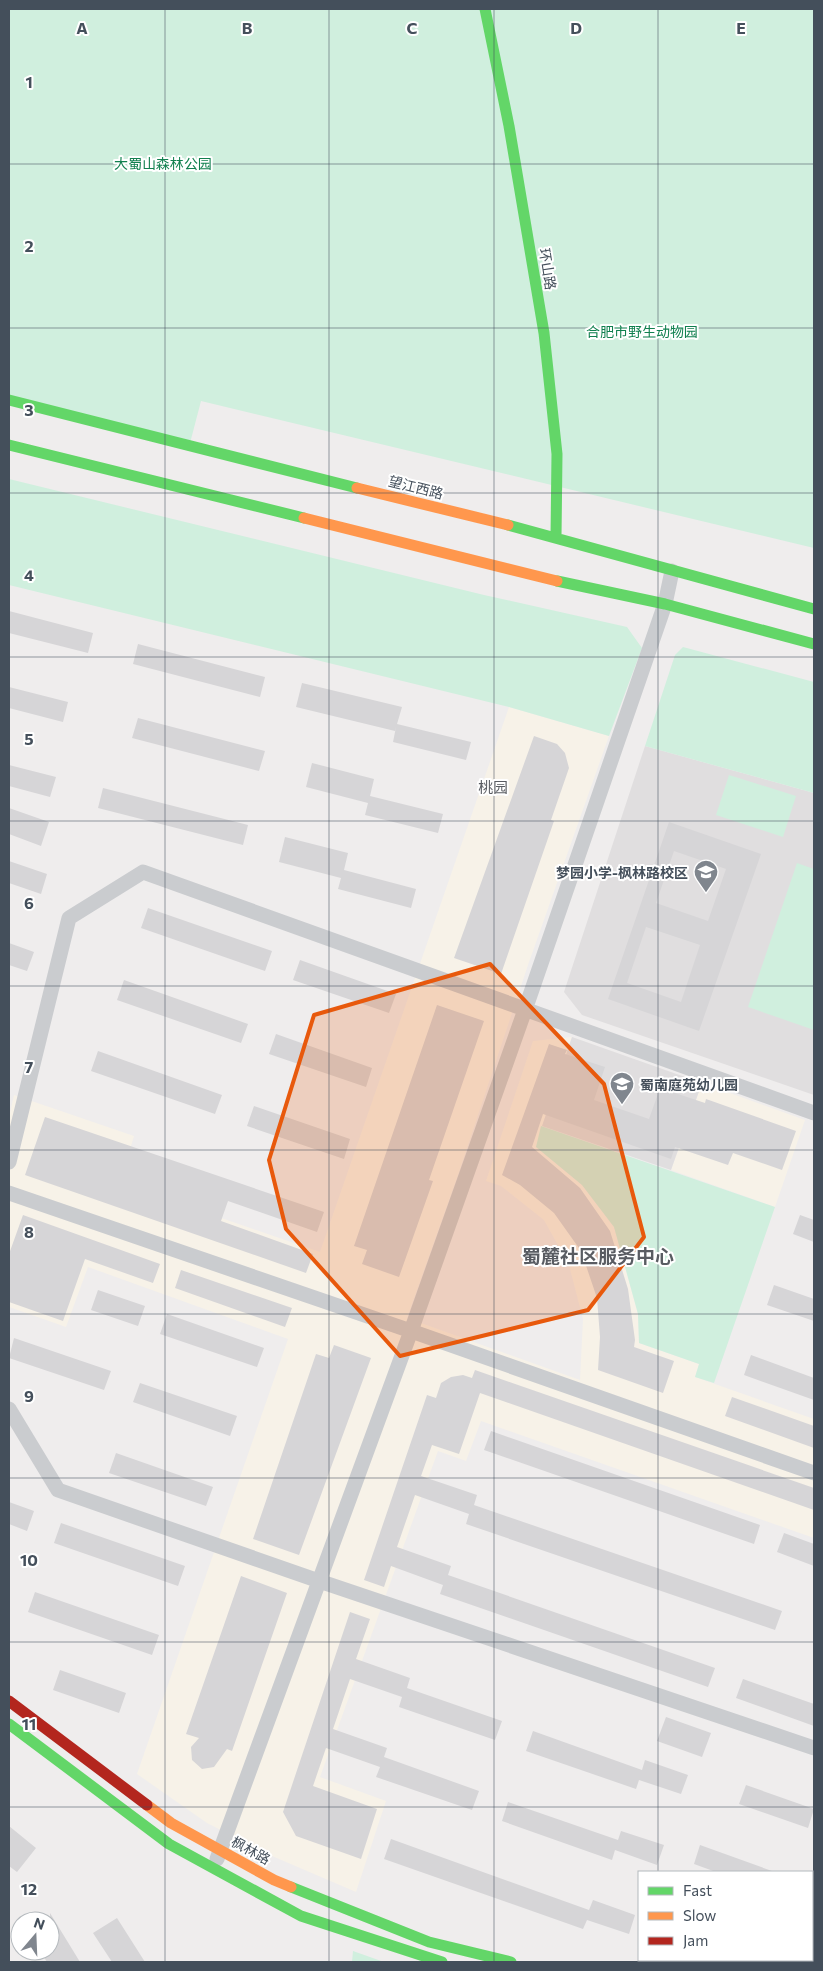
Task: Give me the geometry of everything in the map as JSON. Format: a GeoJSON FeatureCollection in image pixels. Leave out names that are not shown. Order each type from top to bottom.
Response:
{"type":"FeatureCollection","features":[{"type":"Feature","properties":{"kind":"main road","name":"环山路"},"geometry":{"type":"LineString","coordinates":[[485,9],[509,126],[544,333],[557,454],[556,537]]}},
{"type":"Feature","properties":{"kind":"main road","name":"望江西路"},"geometry":{"type":"LineString","coordinates":[[9,400],[189,447],[556,537],[672,572],[814,609]]}},
{"type":"Feature","properties":{"kind":"main road"},"geometry":{"type":"LineString","coordinates":[[9,445],[541,577],[665,604],[814,644]]}},
{"type":"Feature","properties":{"kind":"main road","name":"枫林路"},"geometry":{"type":"LineString","coordinates":[[9,1700],[171,1823],[274,1880],[429,1942],[511,1962]]}},
{"type":"Feature","properties":{"kind":"main road"},"geometry":{"type":"LineString","coordinates":[[9,1724],[168,1844],[301,1916],[442,1962]]}},
{"type":"Feature","properties":{"kind":"street"},"geometry":{"type":"LineString","coordinates":[[214,1869],[525,1009],[665,604],[672,572]]}},
{"type":"Feature","properties":{"kind":"street"},"geometry":{"type":"LineString","coordinates":[[9,1162],[69,918],[143,872],[814,1113]]}},
{"type":"Feature","properties":{"kind":"street"},"geometry":{"type":"LineString","coordinates":[[9,1193],[410,1330],[814,1473]]}},
{"type":"Feature","properties":{"kind":"street"},"geometry":{"type":"LineString","coordinates":[[9,1409],[58,1490],[319,1581],[814,1748]]}},
{"type":"Feature","properties":{"kind":"highlighted area"},"geometry":{"type":"Polygon","coordinates":[[[490,964],[604,1084],[644,1237],[588,1310],[400,1356],[286,1229],[269,1160],[314,1015],[490,964]]]}},
{"type":"Feature","properties":{"kind":"shaded area"},"geometry":{"type":"Polygon","coordinates":[[[509,707],[609,736],[407,1318],[580,1380],[583,1319],[569,1265],[544,1220],[501,1186],[486,1181],[533,1041],[572,1037],[536,1147],[582,1185],[614,1227],[638,1314],[639,1343],[699,1364],[695,1377],[814,1419],[814,1538],[481,1421],[466,1461],[438,1451],[320,1777],[386,1801],[356,1892],[272,1856],[207,1823],[137,1774],[288,1339],[88,1267],[66,1327],[9,1307],[9,1117],[14,1095],[134,1136],[120,1183],[320,1252],[509,707]]]}},
{"type":"Feature","properties":{"kind":"shaded area","name":"梦园小学-枫林路校区"},"geometry":{"type":"Polygon","coordinates":[[[645,746],[814,793],[814,1095],[582,1015],[564,992],[645,746]]]}},
{"type":"Feature","properties":{"kind":"shaded area","name":"蜀南庭苑幼儿园"},"geometry":{"type":"Polygon","coordinates":[[[572,1037],[702,1083],[671,1170],[542,1126],[572,1037]]]}},
{"type":"Feature","properties":{"kind":"shaded area"},"geometry":{"type":"Polygon","coordinates":[[[702,1083],[805,1120],[775,1207],[671,1170],[702,1083]]]}},
{"type":"Feature","properties":{"kind":"green space"},"geometry":{"type":"Polygon","coordinates":[[[9,9],[814,9],[814,548],[201,401],[189,447],[9,400],[9,9]]]}},
{"type":"Feature","properties":{"kind":"green space"},"geometry":{"type":"Polygon","coordinates":[[[9,479],[484,595],[627,627],[642,648],[609,736],[509,707],[9,585],[9,479]]]}},
{"type":"Feature","properties":{"kind":"green space"},"geometry":{"type":"Polygon","coordinates":[[[683,647],[814,682],[814,793],[645,746],[675,655],[683,647]]]}},
{"type":"Feature","properties":{"kind":"green space"},"geometry":{"type":"Polygon","coordinates":[[[729,775],[796,796],[783,837],[716,815],[729,775]]]}},
{"type":"Feature","properties":{"kind":"green space"},"geometry":{"type":"Polygon","coordinates":[[[797,863],[814,869],[814,1030],[748,1007],[797,863]]]}},
{"type":"Feature","properties":{"kind":"green space"},"geometry":{"type":"Polygon","coordinates":[[[541,1126],[775,1207],[714,1383],[695,1377],[699,1364],[639,1343],[638,1314],[614,1227],[582,1185],[536,1147],[541,1126]]]}},
{"type":"Feature","properties":{"kind":"green space"},"geometry":{"type":"Polygon","coordinates":[[[353,1951],[384,1962],[352,1962],[353,1951]]]}},
{"type":"Feature","properties":{"kind":"building"},"geometry":{"type":"Polygon","coordinates":[[[9,611],[93,633],[88,653],[9,633],[9,611]]]}},
{"type":"Feature","properties":{"kind":"building"},"geometry":{"type":"Polygon","coordinates":[[[138,644],[265,677],[260,697],[133,664],[138,644]]]}},
{"type":"Feature","properties":{"kind":"building"},"geometry":{"type":"Polygon","coordinates":[[[302,683],[402,707],[397,724],[471,742],[466,760],[393,742],[396,727],[395,731],[296,707],[302,683]]]}},
{"type":"Feature","properties":{"kind":"building"},"geometry":{"type":"Polygon","coordinates":[[[9,687],[68,702],[63,722],[9,708],[9,687]]]}},
{"type":"Feature","properties":{"kind":"building"},"geometry":{"type":"Polygon","coordinates":[[[138,718],[265,751],[259,771],[132,738],[138,718]]]}},
{"type":"Feature","properties":{"kind":"building"},"geometry":{"type":"Polygon","coordinates":[[[534,736],[557,744],[565,753],[569,768],[551,820],[554,821],[501,974],[454,958],[534,736]]]}},
{"type":"Feature","properties":{"kind":"building"},"geometry":{"type":"Polygon","coordinates":[[[312,763],[374,779],[370,796],[443,814],[438,833],[365,815],[368,803],[306,787],[312,763]]]}},
{"type":"Feature","properties":{"kind":"building"},"geometry":{"type":"Polygon","coordinates":[[[9,765],[56,777],[50,797],[9,786],[9,765]]]}},
{"type":"Feature","properties":{"kind":"building"},"geometry":{"type":"Polygon","coordinates":[[[103,788],[248,825],[243,845],[98,808],[103,788]]]}},
{"type":"Feature","properties":{"kind":"building"},"geometry":{"type":"Polygon","coordinates":[[[9,808],[49,822],[41,846],[9,834],[9,808]]]}},
{"type":"Feature","properties":{"kind":"building"},"geometry":{"type":"Polygon","coordinates":[[[669,822],[761,854],[699,1031],[608,999],[669,822]],[[674,851],[656,903],[708,921],[726,869],[674,851]],[[646,927],[627,983],[681,1002],[700,945],[646,927]]]}},
{"type":"Feature","properties":{"kind":"building"},"geometry":{"type":"Polygon","coordinates":[[[285,837],[348,853],[344,870],[416,889],[411,908],[338,889],[341,878],[279,862],[285,837]]]}},
{"type":"Feature","properties":{"kind":"building"},"geometry":{"type":"Polygon","coordinates":[[[9,861],[47,874],[41,894],[9,883],[9,861]]]}},
{"type":"Feature","properties":{"kind":"building"},"geometry":{"type":"Polygon","coordinates":[[[148,908],[272,951],[265,971],[141,928],[148,908]]]}},
{"type":"Feature","properties":{"kind":"building"},"geometry":{"type":"Polygon","coordinates":[[[9,943],[34,952],[27,971],[9,965],[9,943]]]}},
{"type":"Feature","properties":{"kind":"building"},"geometry":{"type":"Polygon","coordinates":[[[300,960],[396,994],[389,1013],[293,980],[300,960]]]}},
{"type":"Feature","properties":{"kind":"building"},"geometry":{"type":"Polygon","coordinates":[[[124,980],[248,1024],[241,1043],[117,1000],[124,980]]]}},
{"type":"Feature","properties":{"kind":"building"},"geometry":{"type":"Polygon","coordinates":[[[437,1005],[484,1021],[429,1180],[433,1181],[399,1277],[362,1264],[367,1250],[354,1246],[437,1005]]]}},
{"type":"Feature","properties":{"kind":"building"},"geometry":{"type":"Polygon","coordinates":[[[276,1034],[372,1068],[366,1087],[269,1054],[276,1034]]]}},
{"type":"Feature","properties":{"kind":"building"},"geometry":{"type":"Polygon","coordinates":[[[549,1044],[567,1050],[565,1054],[605,1067],[594,1100],[649,1119],[660,1088],[705,1103],[706,1099],[796,1131],[782,1170],[733,1153],[728,1165],[675,1147],[671,1159],[543,1114],[532,1147],[580,1188],[610,1231],[628,1289],[635,1340],[634,1347],[674,1361],[663,1393],[598,1370],[600,1337],[597,1298],[581,1251],[554,1213],[520,1185],[502,1175],[549,1044]]]}},
{"type":"Feature","properties":{"kind":"building"},"geometry":{"type":"Polygon","coordinates":[[[98,1051],[222,1095],[215,1114],[91,1071],[98,1051]]]}},
{"type":"Feature","properties":{"kind":"building"},"geometry":{"type":"Polygon","coordinates":[[[254,1106],[350,1139],[344,1159],[247,1126],[254,1106]]]}},
{"type":"Feature","properties":{"kind":"building"},"geometry":{"type":"Polygon","coordinates":[[[45,1117],[324,1212],[317,1232],[228,1201],[221,1221],[313,1254],[306,1273],[25,1175],[45,1117]]]}},
{"type":"Feature","properties":{"kind":"building"},"geometry":{"type":"Polygon","coordinates":[[[23,1215],[160,1264],[153,1283],[85,1259],[63,1321],[9,1302],[9,1254],[23,1215]]]}},
{"type":"Feature","properties":{"kind":"building"},"geometry":{"type":"Polygon","coordinates":[[[800,1215],[814,1220],[814,1242],[793,1234],[800,1215]]]}},
{"type":"Feature","properties":{"kind":"building"},"geometry":{"type":"Polygon","coordinates":[[[181,1270],[292,1308],[285,1327],[175,1288],[181,1270]]]}},
{"type":"Feature","properties":{"kind":"building"},"geometry":{"type":"Polygon","coordinates":[[[774,1285],[814,1299],[814,1321],[767,1305],[774,1285]]]}},
{"type":"Feature","properties":{"kind":"building"},"geometry":{"type":"Polygon","coordinates":[[[98,1290],[145,1306],[138,1326],[91,1310],[98,1290]]]}},
{"type":"Feature","properties":{"kind":"building"},"geometry":{"type":"Polygon","coordinates":[[[167,1314],[264,1348],[257,1367],[160,1334],[167,1314]]]}},
{"type":"Feature","properties":{"kind":"building"},"geometry":{"type":"Polygon","coordinates":[[[14,1338],[111,1371],[104,1390],[9,1358],[14,1338]]]}},
{"type":"Feature","properties":{"kind":"building"},"geometry":{"type":"Polygon","coordinates":[[[334,1345],[371,1358],[299,1555],[253,1539],[316,1354],[329,1358],[334,1345]]]}},
{"type":"Feature","properties":{"kind":"building"},"geometry":{"type":"Polygon","coordinates":[[[751,1355],[814,1378],[814,1400],[744,1375],[751,1355]]]}},
{"type":"Feature","properties":{"kind":"building"},"geometry":{"type":"Polygon","coordinates":[[[475,1370],[814,1488],[814,1510],[480,1393],[459,1454],[432,1445],[421,1476],[477,1495],[474,1505],[782,1611],[775,1630],[466,1524],[469,1514],[415,1495],[397,1547],[451,1566],[448,1575],[715,1668],[708,1687],[440,1594],[443,1585],[391,1566],[384,1587],[364,1580],[427,1395],[436,1398],[441,1383],[451,1377],[463,1375],[472,1378],[475,1370]]]}},
{"type":"Feature","properties":{"kind":"building"},"geometry":{"type":"Polygon","coordinates":[[[140,1383],[237,1416],[230,1436],[133,1402],[140,1383]]]}},
{"type":"Feature","properties":{"kind":"building"},"geometry":{"type":"Polygon","coordinates":[[[732,1397],[814,1426],[814,1448],[725,1416],[732,1397]]]}},
{"type":"Feature","properties":{"kind":"building"},"geometry":{"type":"Polygon","coordinates":[[[491,1431],[760,1525],[754,1544],[484,1450],[491,1431]]]}},
{"type":"Feature","properties":{"kind":"building"},"geometry":{"type":"Polygon","coordinates":[[[116,1453],[213,1487],[206,1506],[109,1473],[116,1453]]]}},
{"type":"Feature","properties":{"kind":"building"},"geometry":{"type":"Polygon","coordinates":[[[9,1502],[34,1511],[27,1531],[9,1524],[9,1502]]]}},
{"type":"Feature","properties":{"kind":"building"},"geometry":{"type":"Polygon","coordinates":[[[61,1523],[185,1566],[178,1586],[54,1543],[61,1523]]]}},
{"type":"Feature","properties":{"kind":"building"},"geometry":{"type":"Polygon","coordinates":[[[784,1533],[814,1544],[814,1566],[777,1552],[784,1533]]]}},
{"type":"Feature","properties":{"kind":"building"},"geometry":{"type":"Polygon","coordinates":[[[241,1576],[287,1593],[232,1751],[227,1749],[214,1767],[202,1769],[192,1760],[191,1747],[199,1738],[186,1734],[241,1576]]]}},
{"type":"Feature","properties":{"kind":"building"},"geometry":{"type":"Polygon","coordinates":[[[35,1592],[159,1635],[152,1655],[28,1612],[35,1592]]]}},
{"type":"Feature","properties":{"kind":"building"},"geometry":{"type":"Polygon","coordinates":[[[350,1612],[370,1619],[356,1659],[410,1678],[407,1688],[502,1721],[495,1740],[399,1707],[402,1697],[350,1679],[333,1729],[387,1748],[384,1757],[479,1791],[472,1810],[376,1777],[380,1767],[326,1748],[313,1786],[377,1809],[361,1859],[296,1836],[283,1812],[350,1612]]]}},
{"type":"Feature","properties":{"kind":"building"},"geometry":{"type":"Polygon","coordinates":[[[60,1670],[126,1693],[119,1713],[53,1690],[60,1670]]]}},
{"type":"Feature","properties":{"kind":"building"},"geometry":{"type":"Polygon","coordinates":[[[743,1679],[814,1704],[814,1726],[736,1698],[743,1679]]]}},
{"type":"Feature","properties":{"kind":"building"},"geometry":{"type":"Polygon","coordinates":[[[666,1717],[711,1733],[702,1757],[657,1741],[666,1717]]]}},
{"type":"Feature","properties":{"kind":"building"},"geometry":{"type":"Polygon","coordinates":[[[533,1731],[642,1770],[645,1760],[688,1775],[681,1794],[639,1780],[636,1789],[526,1751],[533,1731]]]}},
{"type":"Feature","properties":{"kind":"building"},"geometry":{"type":"Polygon","coordinates":[[[746,1785],[814,1809],[808,1828],[739,1804],[746,1785]]]}},
{"type":"Feature","properties":{"kind":"building"},"geometry":{"type":"Polygon","coordinates":[[[508,1802],[618,1840],[621,1831],[664,1845],[657,1865],[615,1850],[612,1860],[502,1821],[508,1802]]]}},
{"type":"Feature","properties":{"kind":"building"},"geometry":{"type":"Polygon","coordinates":[[[9,1826],[36,1848],[17,1872],[9,1866],[9,1826]]]}},
{"type":"Feature","properties":{"kind":"building"},"geometry":{"type":"Polygon","coordinates":[[[391,1839],[589,1910],[593,1900],[635,1915],[629,1934],[587,1920],[583,1929],[384,1859],[391,1839]]]}},
{"type":"Feature","properties":{"kind":"building"},"geometry":{"type":"Polygon","coordinates":[[[700,1845],[772,1871],[713,1871],[694,1864],[700,1845]]]}},
{"type":"Feature","properties":{"kind":"building"},"geometry":{"type":"Polygon","coordinates":[[[117,1918],[145,1962],[112,1962],[93,1933],[117,1918]]]}},
{"type":"Feature","properties":{"kind":"building"},"geometry":{"type":"Polygon","coordinates":[[[60,1929],[80,1962],[47,1962],[60,1961],[60,1929]]]}},
{"type":"Feature","properties":{"kind":"traffic: fast"},"geometry":{"type":"LineString","coordinates":[[485,9],[509,126],[544,333],[557,454],[556,537]]}},
{"type":"Feature","properties":{"kind":"traffic: fast"},"geometry":{"type":"LineString","coordinates":[[9,400],[357,488]]}},
{"type":"Feature","properties":{"kind":"traffic: fast"},"geometry":{"type":"LineString","coordinates":[[9,445],[304,518]]}},
{"type":"Feature","properties":{"kind":"traffic: fast"},"geometry":{"type":"LineString","coordinates":[[508,525],[814,609]]}},
{"type":"Feature","properties":{"kind":"traffic: fast"},"geometry":{"type":"LineString","coordinates":[[557,581],[665,604],[814,644]]}},
{"type":"Feature","properties":{"kind":"traffic: fast"},"geometry":{"type":"LineString","coordinates":[[9,1724],[169,1844],[301,1916],[442,1962]]}},
{"type":"Feature","properties":{"kind":"traffic: fast"},"geometry":{"type":"LineString","coordinates":[[291,1887],[429,1942],[511,1962]]}},
{"type":"Feature","properties":{"kind":"traffic: slow"},"geometry":{"type":"LineString","coordinates":[[357,488],[508,525]]}},
{"type":"Feature","properties":{"kind":"traffic: slow"},"geometry":{"type":"LineString","coordinates":[[304,518],[557,581]]}},
{"type":"Feature","properties":{"kind":"traffic: slow"},"geometry":{"type":"LineString","coordinates":[[147,1805],[171,1823],[274,1880],[291,1887]]}},
{"type":"Feature","properties":{"kind":"traffic: jam"},"geometry":{"type":"LineString","coordinates":[[9,1701],[147,1805]]}},
{"type":"Feature","properties":{"kind":"place","name":"梦园小学-枫林路校区"},"geometry":{"type":"Point","coordinates":[706,893]}},
{"type":"Feature","properties":{"kind":"place","name":"蜀南庭苑幼儿园"},"geometry":{"type":"Point","coordinates":[622,1105]}},
{"type":"Feature","properties":{"kind":"district","name":"桃园"},"geometry":{"type":"Point","coordinates":[493,787]}},
{"type":"Feature","properties":{"kind":"district","name":"蜀麓社区服务中心"},"geometry":{"type":"Point","coordinates":[598,1255]}},
{"type":"Feature","properties":{"kind":"park label","name":"大蜀山森林公园"},"geometry":{"type":"Point","coordinates":[163,163]}},
{"type":"Feature","properties":{"kind":"park label","name":"合肥市野生动物园"},"geometry":{"type":"Point","coordinates":[642,331]}}]}
